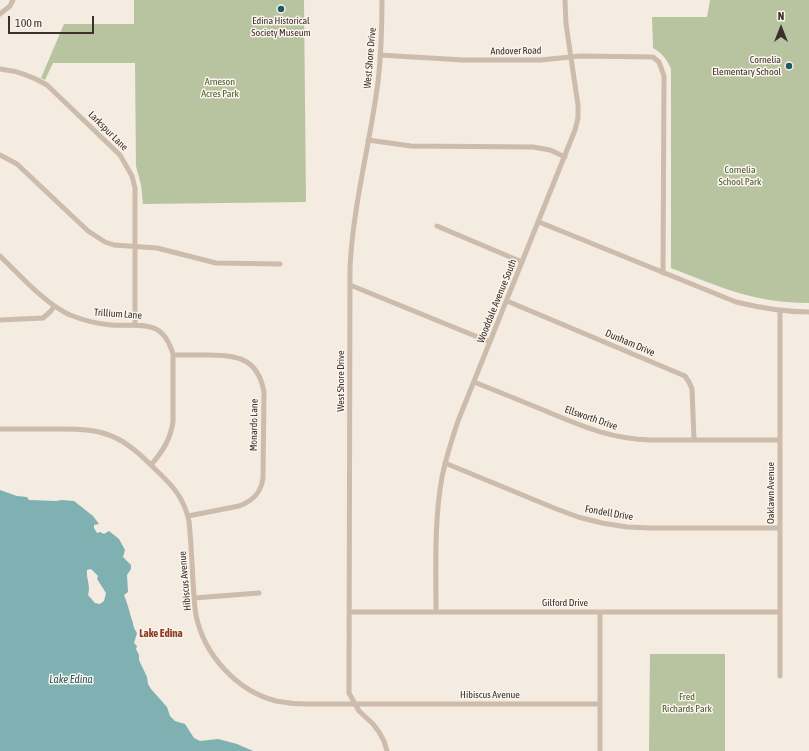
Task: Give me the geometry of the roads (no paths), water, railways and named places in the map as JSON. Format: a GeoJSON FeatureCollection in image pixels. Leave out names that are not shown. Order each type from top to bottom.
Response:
{"type":"FeatureCollection","features":[{"type":"Feature","properties":{"kind":"street"},"geometry":{"type":"LineString","coordinates":[[0,14],[10,6],[13,0]]}},
{"type":"Feature","properties":{"kind":"street","name":"West Shore Drive"},"geometry":{"type":"LineString","coordinates":[[382,0],[378,82],[351,248],[349,693],[359,711],[379,732],[387,751]]}},
{"type":"Feature","properties":{"kind":"street","name":"Wooddale Avenue South"},"geometry":{"type":"LineString","coordinates":[[436,612],[436,532],[438,504],[445,463],[458,421],[565,157],[578,118],[578,106],[566,24],[565,0]]}},
{"type":"Feature","properties":{"kind":"street","name":"Andover Road"},"geometry":{"type":"LineString","coordinates":[[380,55],[463,60],[542,60],[571,57],[653,57],[659,62],[664,76],[663,273]]}},
{"type":"Feature","properties":{"kind":"street","name":"Larkspur Lane"},"geometry":{"type":"LineString","coordinates":[[0,69],[23,73],[47,85],[120,155],[132,176],[134,188],[135,324]]}},
{"type":"Feature","properties":{"kind":"street"},"geometry":{"type":"LineString","coordinates":[[368,140],[411,146],[533,147],[550,150],[565,157]]}},
{"type":"Feature","properties":{"kind":"street"},"geometry":{"type":"LineString","coordinates":[[0,155],[17,164],[96,238],[105,242],[114,245],[157,248],[216,263],[280,264]]}},
{"type":"Feature","properties":{"kind":"street"},"geometry":{"type":"LineString","coordinates":[[539,222],[736,302],[759,308],[780,311],[809,312]]}},
{"type":"Feature","properties":{"kind":"street"},"geometry":{"type":"LineString","coordinates":[[437,226],[522,262]]}},
{"type":"Feature","properties":{"kind":"street","name":"Trillium Lane"},"geometry":{"type":"LineString","coordinates":[[0,256],[54,306],[68,314],[82,320],[97,323],[113,325],[144,324],[159,331],[166,338],[173,355],[173,422],[167,444],[151,465]]}},
{"type":"Feature","properties":{"kind":"street"},"geometry":{"type":"LineString","coordinates":[[350,284],[490,342]]}},
{"type":"Feature","properties":{"kind":"street","name":"Dunham Drive"},"geometry":{"type":"LineString","coordinates":[[507,301],[685,376],[692,389],[694,440]]}},
{"type":"Feature","properties":{"kind":"street"},"geometry":{"type":"LineString","coordinates":[[0,320],[43,318],[54,306]]}},
{"type":"Feature","properties":{"kind":"street","name":"Oaklawn Avenue"},"geometry":{"type":"LineString","coordinates":[[780,311],[780,676]]}},
{"type":"Feature","properties":{"kind":"street","name":"Monardo Lane"},"geometry":{"type":"LineString","coordinates":[[173,355],[226,355],[244,360],[252,366],[258,374],[262,382],[264,392],[263,478],[262,485],[258,493],[247,504],[188,516]]}},
{"type":"Feature","properties":{"kind":"street","name":"Ellsworth Drive"},"geometry":{"type":"LineString","coordinates":[[474,382],[601,433],[635,440],[780,440]]}},
{"type":"Feature","properties":{"kind":"street","name":"Hibiscus Avenue"},"geometry":{"type":"LineString","coordinates":[[0,429],[76,429],[104,433],[130,446],[174,487],[188,516],[194,598],[200,630],[206,643],[222,667],[247,688],[261,695],[275,701],[290,704],[600,704]]}},
{"type":"Feature","properties":{"kind":"street","name":"Fondell Drive"},"geometry":{"type":"LineString","coordinates":[[445,463],[554,508],[578,517],[602,523],[627,527],[652,528],[780,528]]}},
{"type":"Feature","properties":{"kind":"street"},"geometry":{"type":"LineString","coordinates":[[194,598],[259,593]]}},
{"type":"Feature","properties":{"kind":"street","name":"Gilford Drive"},"geometry":{"type":"LineString","coordinates":[[349,612],[780,612]]}},
{"type":"Feature","properties":{"kind":"street"},"geometry":{"type":"LineString","coordinates":[[600,612],[600,751]]}},
{"type":"Feature","properties":{"kind":"water","name":"Lake Edina"},"geometry":{"type":"Polygon","coordinates":[[[0,490],[17,496],[27,497],[29,500],[74,501],[93,516],[99,524],[94,525],[97,533],[100,532],[104,534],[109,531],[119,539],[125,550],[123,557],[131,565],[131,569],[127,575],[128,592],[124,595],[137,633],[134,643],[137,646],[136,649],[139,655],[139,660],[151,689],[167,707],[170,716],[175,721],[185,724],[194,738],[200,741],[218,739],[237,744],[253,751],[0,751],[0,490]],[[91,569],[87,570],[89,589],[88,595],[95,603],[100,604],[104,601],[106,593],[97,579],[98,576],[91,569]]]}},
{"type":"Feature","properties":{"kind":"place","name":"Edina Historical Society Museum"},"geometry":{"type":"Point","coordinates":[281,9]}},
{"type":"Feature","properties":{"kind":"place","name":"Cornelia Elementary School"},"geometry":{"type":"Point","coordinates":[789,66]}},
{"type":"Feature","properties":{"kind":"district","name":"Lake Edina"},"geometry":{"type":"Point","coordinates":[161,634]}},
{"type":"Feature","properties":{"kind":"park label","name":"Arneson Acres Park"},"geometry":{"type":"Point","coordinates":[220,88]}},
{"type":"Feature","properties":{"kind":"park label","name":"Cornelia School Park"},"geometry":{"type":"Point","coordinates":[740,176]}},
{"type":"Feature","properties":{"kind":"park label","name":"Fred Richards Park"},"geometry":{"type":"Point","coordinates":[687,702]}}]}
